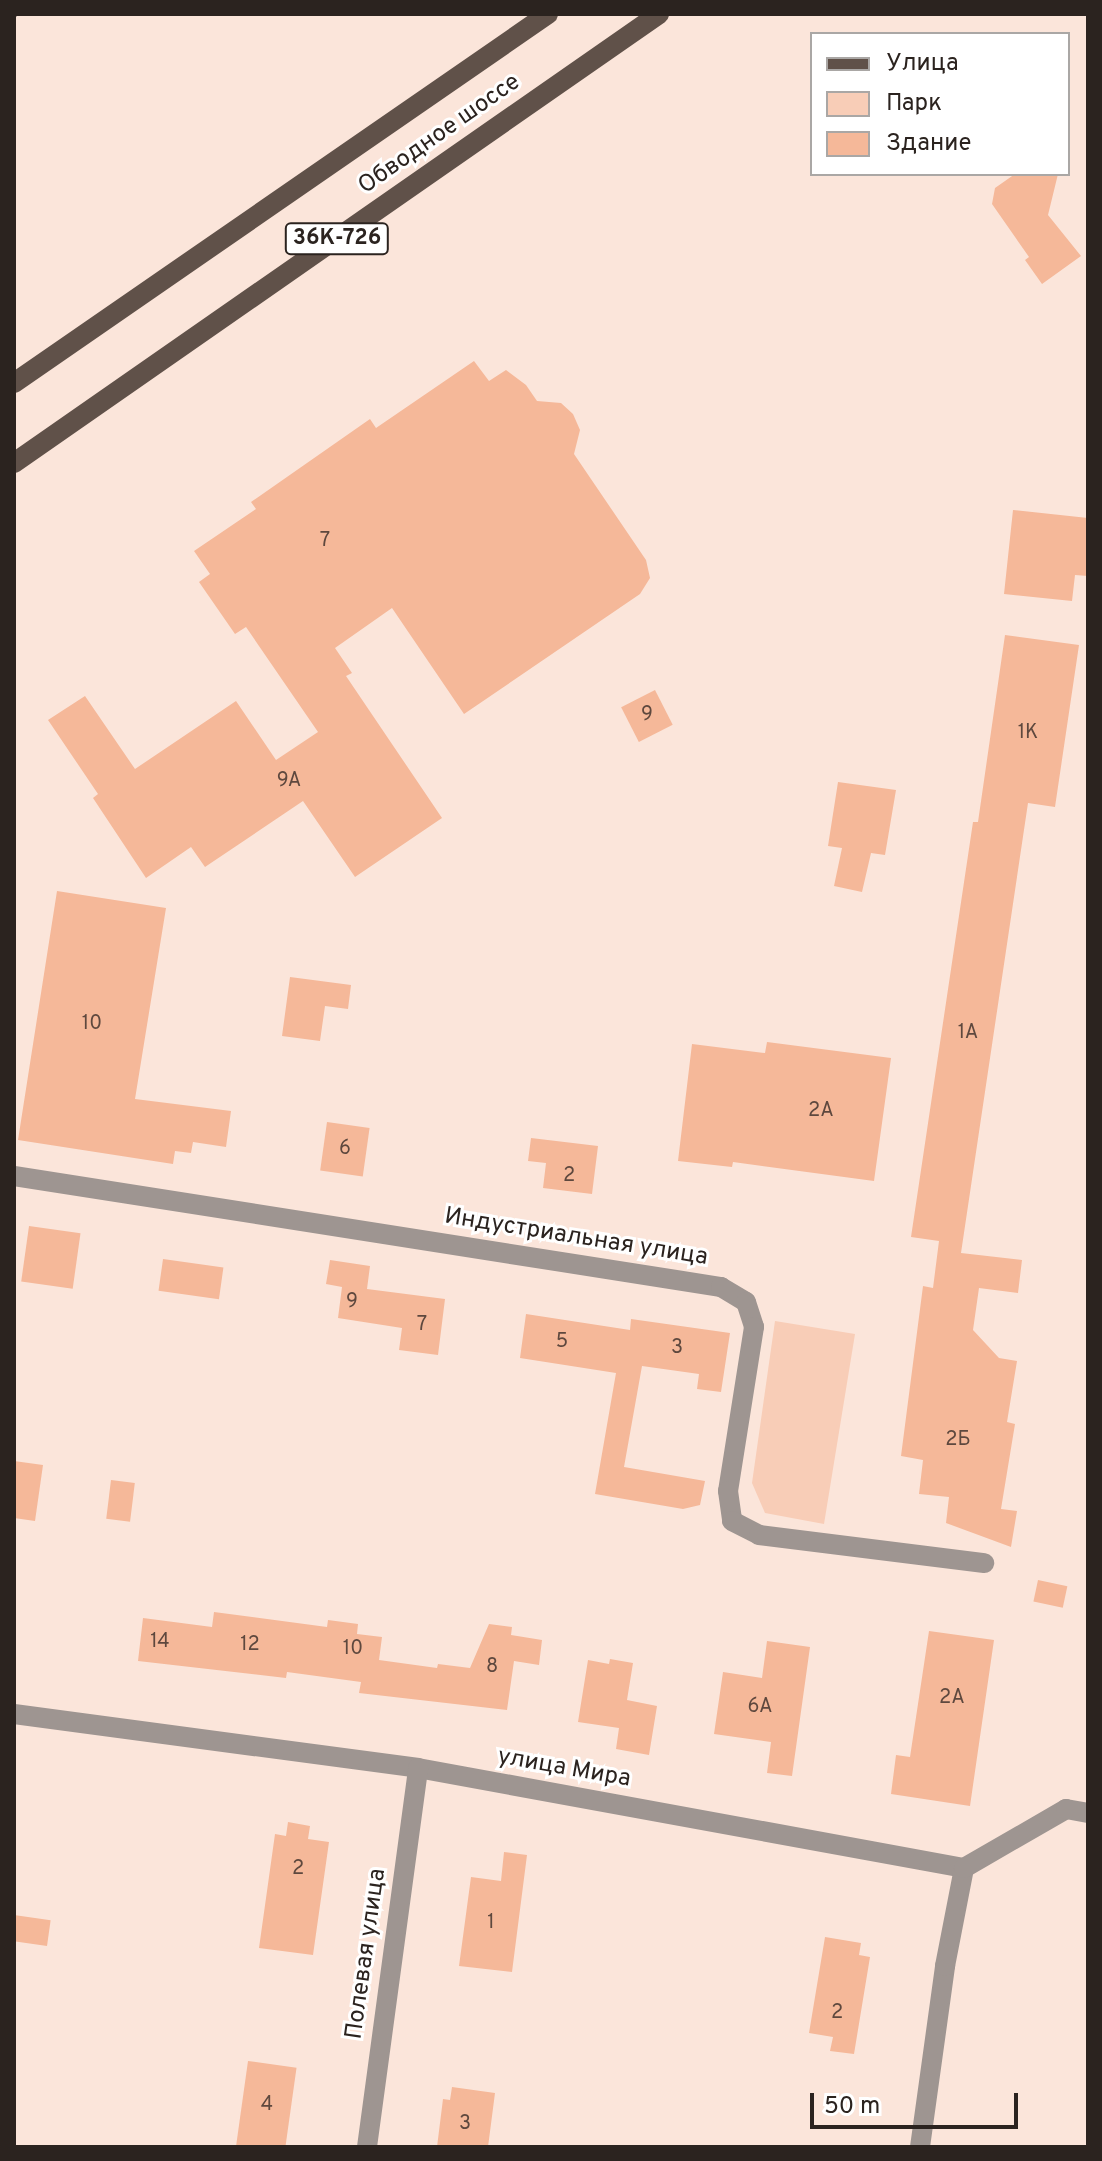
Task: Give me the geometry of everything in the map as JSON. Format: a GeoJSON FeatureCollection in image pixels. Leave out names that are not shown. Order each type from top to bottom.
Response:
{"type":"FeatureCollection","features":[{"type":"Feature","properties":{"kind":"main road","name":"Обводное шоссе"},"geometry":{"type":"LineString","coordinates":[[14,383],[548,14]]}},
{"type":"Feature","properties":{"kind":"main road","name":"Обводное шоссе"},"geometry":{"type":"LineString","coordinates":[[14,463],[659,14]]}},
{"type":"Feature","properties":{"kind":"street","name":"Индустриальная улица"},"geometry":{"type":"LineString","coordinates":[[14,1176],[721,1287],[746,1302],[754,1327],[728,1491],[732,1521],[759,1535],[984,1563]]}},
{"type":"Feature","properties":{"kind":"street","name":"улица Мира"},"geometry":{"type":"LineString","coordinates":[[14,1714],[418,1768],[964,1868]]}},
{"type":"Feature","properties":{"kind":"street","name":"Полевая улица"},"geometry":{"type":"LineString","coordinates":[[367,2147],[418,1768]]}},
{"type":"Feature","properties":{"kind":"street"},"geometry":{"type":"LineString","coordinates":[[920,2147],[945,1966],[964,1868],[1066,1809],[1088,1813]]}},
{"type":"Feature","properties":{"kind":"green space"},"geometry":{"type":"Polygon","coordinates":[[[775,1321],[855,1334],[824,1524],[765,1513],[752,1483],[775,1321]]]}},
{"type":"Feature","properties":{"kind":"building"},"geometry":{"type":"Polygon","coordinates":[[[1012,176],[1058,176],[1048,215],[1081,256],[1042,284],[1025,260],[1029,257],[992,204],[995,188],[1012,176]]]}},
{"type":"Feature","properties":{"kind":"building"},"geometry":{"type":"Polygon","coordinates":[[[474,361],[489,381],[506,370],[526,385],[537,401],[561,403],[573,414],[580,430],[574,454],[646,560],[650,578],[640,594],[464,714],[392,608],[335,648],[352,673],[346,676],[442,818],[355,877],[303,801],[205,867],[191,847],[146,878],[93,798],[98,794],[48,720],[85,696],[135,769],[236,701],[276,760],[318,732],[246,627],[235,634],[199,582],[210,574],[194,551],[256,509],[251,502],[370,419],[376,428],[474,361]]]}},
{"type":"Feature","properties":{"kind":"building"},"geometry":{"type":"Polygon","coordinates":[[[1013,510],[1088,518],[1088,576],[1075,575],[1072,601],[1004,594],[1013,510]]]}},
{"type":"Feature","properties":{"kind":"building"},"geometry":{"type":"Polygon","coordinates":[[[1005,635],[1079,645],[1055,807],[1028,803],[961,1253],[1022,1260],[1018,1293],[979,1288],[973,1330],[999,1358],[1017,1361],[1007,1422],[1015,1424],[1001,1509],[1017,1511],[1011,1547],[946,1523],[949,1497],[919,1494],[923,1460],[901,1456],[923,1286],[933,1288],[939,1241],[911,1237],[973,822],[978,822],[1005,635]]]}},
{"type":"Feature","properties":{"kind":"building"},"geometry":{"type":"Polygon","coordinates":[[[655,690],[673,725],[639,742],[621,707],[655,690]]]}},
{"type":"Feature","properties":{"kind":"building"},"geometry":{"type":"Polygon","coordinates":[[[838,782],[896,790],[885,855],[871,853],[862,892],[834,886],[842,848],[828,846],[838,782]]]}},
{"type":"Feature","properties":{"kind":"building"},"geometry":{"type":"Polygon","coordinates":[[[57,891],[166,908],[135,1099],[231,1111],[226,1147],[193,1142],[191,1153],[175,1151],[173,1164],[18,1140],[57,891]]]}},
{"type":"Feature","properties":{"kind":"building"},"geometry":{"type":"Polygon","coordinates":[[[290,977],[351,985],[348,1009],[325,1006],[320,1041],[282,1036],[290,977]]]}},
{"type":"Feature","properties":{"kind":"building"},"geometry":{"type":"Polygon","coordinates":[[[767,1042],[891,1058],[874,1181],[733,1162],[732,1167],[678,1161],[692,1044],[765,1053],[767,1042]]]}},
{"type":"Feature","properties":{"kind":"building"},"geometry":{"type":"Polygon","coordinates":[[[327,1122],[370,1128],[363,1177],[320,1171],[327,1122]]]}},
{"type":"Feature","properties":{"kind":"building"},"geometry":{"type":"Polygon","coordinates":[[[531,1138],[598,1146],[592,1194],[543,1188],[546,1163],[528,1161],[531,1138]]]}},
{"type":"Feature","properties":{"kind":"building"},"geometry":{"type":"Polygon","coordinates":[[[29,1226],[80,1233],[73,1289],[21,1281],[29,1226]]]}},
{"type":"Feature","properties":{"kind":"building"},"geometry":{"type":"Polygon","coordinates":[[[163,1259],[223,1267],[219,1299],[159,1291],[163,1259]]]}},
{"type":"Feature","properties":{"kind":"building"},"geometry":{"type":"Polygon","coordinates":[[[330,1260],[370,1266],[367,1289],[445,1299],[438,1355],[399,1350],[402,1328],[338,1318],[342,1287],[326,1284],[330,1260]]]}},
{"type":"Feature","properties":{"kind":"building"},"geometry":{"type":"Polygon","coordinates":[[[526,1314],[630,1330],[631,1319],[730,1333],[721,1392],[697,1389],[699,1374],[642,1366],[624,1467],[705,1481],[700,1505],[683,1509],[595,1494],[616,1373],[520,1358],[526,1314]]]}},
{"type":"Feature","properties":{"kind":"building"},"geometry":{"type":"Polygon","coordinates":[[[14,1461],[43,1465],[35,1521],[14,1518],[14,1461]]]}},
{"type":"Feature","properties":{"kind":"building"},"geometry":{"type":"Polygon","coordinates":[[[111,1480],[135,1483],[130,1522],[106,1519],[111,1480]]]}},
{"type":"Feature","properties":{"kind":"building"},"geometry":{"type":"Polygon","coordinates":[[[1038,1580],[1067,1586],[1063,1608],[1033,1602],[1038,1580]]]}},
{"type":"Feature","properties":{"kind":"building"},"geometry":{"type":"Polygon","coordinates":[[[214,1612],[327,1627],[328,1620],[358,1624],[357,1634],[382,1637],[379,1660],[437,1668],[438,1664],[470,1668],[489,1624],[512,1627],[511,1635],[542,1640],[539,1665],[514,1661],[507,1710],[359,1693],[361,1682],[287,1672],[286,1678],[138,1661],[143,1618],[212,1627],[214,1612]]]}},
{"type":"Feature","properties":{"kind":"building"},"geometry":{"type":"Polygon","coordinates":[[[929,1631],[994,1640],[970,1806],[891,1794],[896,1755],[910,1757],[929,1631]]]}},
{"type":"Feature","properties":{"kind":"building"},"geometry":{"type":"Polygon","coordinates":[[[767,1641],[810,1647],[792,1776],[767,1773],[771,1742],[714,1734],[723,1672],[762,1678],[767,1641]]]}},
{"type":"Feature","properties":{"kind":"building"},"geometry":{"type":"Polygon","coordinates":[[[610,1659],[633,1663],[627,1700],[657,1706],[649,1755],[616,1749],[619,1728],[578,1722],[588,1660],[609,1664],[610,1659]]]}},
{"type":"Feature","properties":{"kind":"building"},"geometry":{"type":"Polygon","coordinates":[[[288,1822],[310,1826],[308,1839],[329,1842],[313,1955],[259,1948],[275,1834],[286,1836],[288,1822]]]}},
{"type":"Feature","properties":{"kind":"building"},"geometry":{"type":"Polygon","coordinates":[[[504,1852],[527,1855],[512,1972],[459,1966],[471,1877],[501,1881],[504,1852]]]}},
{"type":"Feature","properties":{"kind":"building"},"geometry":{"type":"Polygon","coordinates":[[[14,1915],[51,1920],[47,1946],[14,1941],[14,1915]]]}},
{"type":"Feature","properties":{"kind":"building"},"geometry":{"type":"Polygon","coordinates":[[[825,1937],[861,1943],[859,1955],[870,1957],[854,2054],[830,2051],[833,2037],[809,2033],[825,1937]]]}},
{"type":"Feature","properties":{"kind":"building"},"geometry":{"type":"Polygon","coordinates":[[[248,2061],[297,2068],[285,2147],[236,2147],[248,2061]]]}},
{"type":"Feature","properties":{"kind":"building"},"geometry":{"type":"Polygon","coordinates":[[[452,2087],[495,2093],[488,2147],[437,2147],[443,2099],[450,2100],[452,2087]]]}}]}
